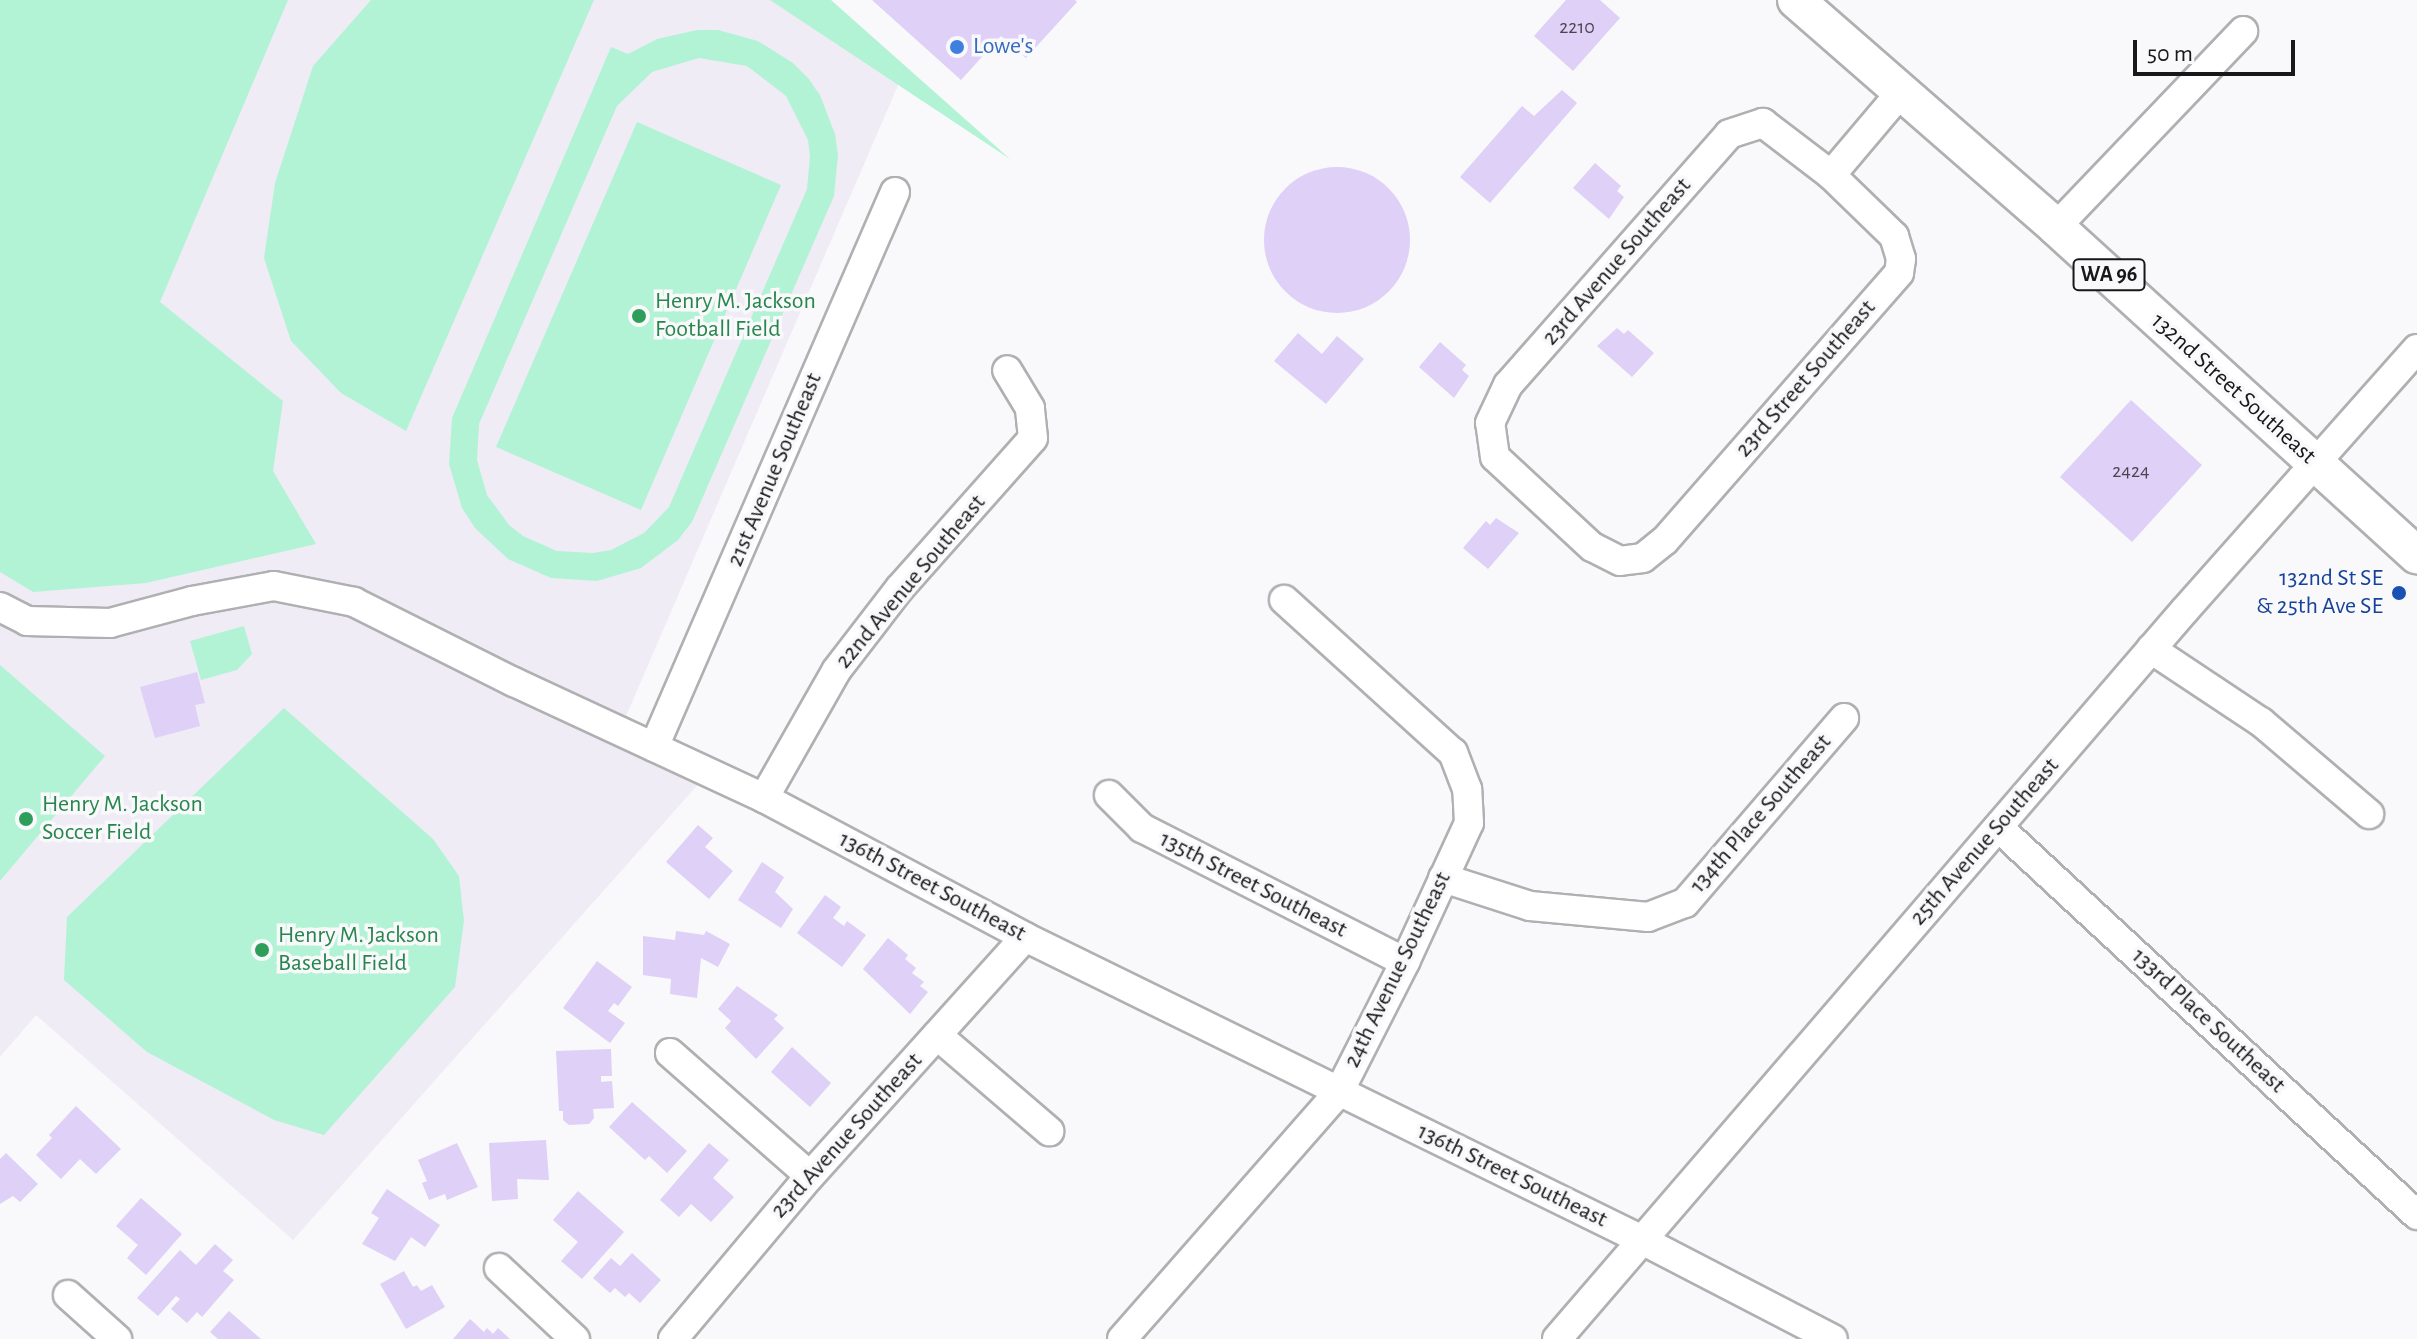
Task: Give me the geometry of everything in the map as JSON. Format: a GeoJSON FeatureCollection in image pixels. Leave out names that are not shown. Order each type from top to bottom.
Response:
{"type":"FeatureCollection","features":[{"type":"Feature","properties":{"kind":"main road","name":"132nd Street Southeast"},"geometry":{"type":"LineString","coordinates":[[1796,0],[2056,227],[2417,556]]}},
{"type":"Feature","properties":{"kind":"street"},"geometry":{"type":"LineString","coordinates":[[2056,227],[2243,31]]}},
{"type":"Feature","properties":{"kind":"street"},"geometry":{"type":"LineString","coordinates":[[1831,175],[1902,91]]}},
{"type":"Feature","properties":{"kind":"street","name":"23rd Street Southeast"},"geometry":{"type":"LineString","coordinates":[[1620,561],[1643,558],[1664,541],[1899,273],[1901,259],[1894,236],[1831,175],[1763,123]]}},
{"type":"Feature","properties":{"kind":"street","name":"23rd Avenue Southeast"},"geometry":{"type":"LineString","coordinates":[[1620,561],[1592,547],[1495,457],[1490,423],[1508,385],[1729,134],[1763,123]]}},
{"type":"Feature","properties":{"kind":"street","name":"21st Avenue Southeast"},"geometry":{"type":"LineString","coordinates":[[654,747],[895,192]]}},
{"type":"Feature","properties":{"kind":"street","name":"25th Avenue Southeast"},"geometry":{"type":"LineString","coordinates":[[1557,1339],[2151,649],[2417,349]]}},
{"type":"Feature","properties":{"kind":"street","name":"22nd Avenue Southeast"},"geometry":{"type":"LineString","coordinates":[[764,798],[836,671],[900,588],[1033,438],[1030,408],[1007,370]]}},
{"type":"Feature","properties":{"kind":"street","name":"136th Street Southeast"},"geometry":{"type":"LineString","coordinates":[[0,607],[27,621],[110,623],[192,601],[274,586],[354,602],[764,798],[1025,937],[1640,1239],[1833,1339]]}},
{"type":"Feature","properties":{"kind":"street","name":"24th Avenue Southeast"},"geometry":{"type":"LineString","coordinates":[[1122,1339],[1339,1092],[1405,962],[1469,823],[1467,789],[1453,753],[1284,600]]}},
{"type":"Feature","properties":{"kind":"street"},"geometry":{"type":"LineString","coordinates":[[2151,649],[2261,722],[2369,814]]}},
{"type":"Feature","properties":{"kind":"street","name":"134th Place Southeast"},"geometry":{"type":"LineString","coordinates":[[1443,878],[1530,906],[1648,917],[1685,903],[1844,718]]}},
{"type":"Feature","properties":{"kind":"street","name":"135th Street Southeast"},"geometry":{"type":"LineString","coordinates":[[1109,795],[1142,828],[1405,962]]}},
{"type":"Feature","properties":{"kind":"street","name":"133rd Place Southeast"},"geometry":{"type":"LineString","coordinates":[[1998,827],[2417,1215]]}},
{"type":"Feature","properties":{"kind":"street","name":"23rd Avenue Southeast"},"geometry":{"type":"LineString","coordinates":[[673,1339],[810,1176],[1025,937]]}},
{"type":"Feature","properties":{"kind":"street"},"geometry":{"type":"LineString","coordinates":[[937,1035],[1049,1131]]}},
{"type":"Feature","properties":{"kind":"street"},"geometry":{"type":"LineString","coordinates":[[670,1053],[810,1176]]}},
{"type":"Feature","properties":{"kind":"street"},"geometry":{"type":"LineString","coordinates":[[499,1268],[575,1339]]}},
{"type":"Feature","properties":{"kind":"street"},"geometry":{"type":"LineString","coordinates":[[68,1295],[117,1339]]}},
{"type":"Feature","properties":{"kind":"shaded area"},"geometry":{"type":"Polygon","coordinates":[[[250,0],[804,0],[899,83],[620,730],[709,772],[293,1240],[36,1015],[0,1057],[0,207],[250,0]]]}},
{"type":"Feature","properties":{"kind":"green space"},"geometry":{"type":"Polygon","coordinates":[[[0,0],[288,0],[160,302],[283,401],[273,471],[316,544],[146,583],[33,592],[0,572],[0,0]]]}},
{"type":"Feature","properties":{"kind":"green space"},"geometry":{"type":"Polygon","coordinates":[[[371,0],[594,0],[406,431],[341,393],[291,341],[264,258],[275,183],[313,66],[371,0]]]}},
{"type":"Feature","properties":{"kind":"green space"},"geometry":{"type":"Polygon","coordinates":[[[770,0],[831,0],[1010,159],[770,0]]]}},
{"type":"Feature","properties":{"kind":"green space"},"geometry":{"type":"Polygon","coordinates":[[[697,30],[718,30],[758,41],[793,63],[820,95],[835,134],[838,155],[834,196],[692,522],[678,540],[641,568],[597,581],[551,578],[508,559],[475,528],[462,508],[449,464],[452,418],[611,47],[628,54],[657,39],[697,30]],[[699,58],[652,72],[617,106],[479,424],[477,460],[487,495],[509,525],[523,536],[557,551],[593,553],[611,550],[644,533],[669,507],[807,189],[808,140],[786,96],[747,66],[699,58]]]}},
{"type":"Feature","properties":{"kind":"green space","name":"Henry M. Jackson Football Field"},"geometry":{"type":"Polygon","coordinates":[[[637,122],[781,185],[641,510],[496,447],[637,122]]]}},
{"type":"Feature","properties":{"kind":"green space"},"geometry":{"type":"Polygon","coordinates":[[[244,626],[252,654],[237,670],[201,680],[190,641],[244,626]]]}},
{"type":"Feature","properties":{"kind":"green space","name":"Henry M. Jackson Soccer Field"},"geometry":{"type":"Polygon","coordinates":[[[0,665],[105,756],[0,881],[0,665]]]}},
{"type":"Feature","properties":{"kind":"green space","name":"Henry M. Jackson Baseball Field"},"geometry":{"type":"Polygon","coordinates":[[[284,708],[433,839],[459,876],[464,921],[455,987],[324,1135],[274,1120],[147,1052],[64,980],[67,917],[284,708]]]}},
{"type":"Feature","properties":{"kind":"building","name":"Lowe's"},"geometry":{"type":"Polygon","coordinates":[[[872,0],[1077,2],[1026,58],[1001,36],[961,80],[872,0]]]}},
{"type":"Feature","properties":{"kind":"building"},"geometry":{"type":"Polygon","coordinates":[[[1566,0],[1600,0],[1620,18],[1573,71],[1534,36],[1566,0]]]}},
{"type":"Feature","properties":{"kind":"building"},"geometry":{"type":"Polygon","coordinates":[[[1562,90],[1577,103],[1490,203],[1460,177],[1522,106],[1534,116],[1562,90]]]}},
{"type":"Feature","properties":{"kind":"building"},"geometry":{"type":"Polygon","coordinates":[[[1595,163],[1621,186],[1617,191],[1624,197],[1609,219],[1573,188],[1595,163]]]}},
{"type":"Feature","properties":{"kind":"building"},"geometry":{"type":"Polygon","coordinates":[[[1337,167],[1365,172],[1389,188],[1405,212],[1410,240],[1405,268],[1389,292],[1365,308],[1337,313],[1309,308],[1285,292],[1269,268],[1264,240],[1269,212],[1285,188],[1309,172],[1337,167]]]}},
{"type":"Feature","properties":{"kind":"building"},"geometry":{"type":"Polygon","coordinates":[[[1617,328],[1624,334],[1628,330],[1654,353],[1632,377],[1597,346],[1617,328]]]}},
{"type":"Feature","properties":{"kind":"building"},"geometry":{"type":"Polygon","coordinates":[[[1298,333],[1322,354],[1337,336],[1364,359],[1326,404],[1274,361],[1298,333]]]}},
{"type":"Feature","properties":{"kind":"building"},"geometry":{"type":"Polygon","coordinates":[[[1440,342],[1466,365],[1462,370],[1469,376],[1454,398],[1419,367],[1440,342]]]}},
{"type":"Feature","properties":{"kind":"building"},"geometry":{"type":"Polygon","coordinates":[[[2131,400],[2202,465],[2132,542],[2060,477],[2131,400]]]}},
{"type":"Feature","properties":{"kind":"building"},"geometry":{"type":"Polygon","coordinates":[[[1496,518],[1519,533],[1488,569],[1463,548],[1486,521],[1490,525],[1496,518]]]}},
{"type":"Feature","properties":{"kind":"building"},"geometry":{"type":"Polygon","coordinates":[[[197,672],[205,703],[195,705],[200,726],[155,738],[140,687],[197,672]]]}},
{"type":"Feature","properties":{"kind":"building"},"geometry":{"type":"Polygon","coordinates":[[[698,825],[713,838],[705,847],[733,871],[709,899],[666,862],[698,825]]]}},
{"type":"Feature","properties":{"kind":"building"},"geometry":{"type":"Polygon","coordinates":[[[762,862],[784,877],[775,892],[793,909],[781,928],[738,900],[762,862]]]}},
{"type":"Feature","properties":{"kind":"building"},"geometry":{"type":"Polygon","coordinates":[[[825,895],[841,907],[833,918],[844,926],[847,921],[866,935],[842,967],[797,933],[825,895]]]}},
{"type":"Feature","properties":{"kind":"building"},"geometry":{"type":"Polygon","coordinates":[[[676,931],[704,935],[706,931],[730,944],[718,967],[701,958],[697,998],[670,994],[671,979],[643,975],[643,936],[675,940],[676,931]]]}},
{"type":"Feature","properties":{"kind":"building"},"geometry":{"type":"Polygon","coordinates":[[[888,938],[908,955],[905,959],[916,968],[912,973],[924,982],[920,986],[928,992],[910,1014],[863,969],[888,938]]]}},
{"type":"Feature","properties":{"kind":"building"},"geometry":{"type":"Polygon","coordinates":[[[597,961],[632,987],[618,1006],[614,1003],[608,1011],[625,1023],[610,1043],[563,1008],[597,961]]]}},
{"type":"Feature","properties":{"kind":"building"},"geometry":{"type":"Polygon","coordinates":[[[737,986],[778,1015],[774,1019],[784,1028],[756,1059],[725,1028],[731,1021],[718,1009],[737,986]]]}},
{"type":"Feature","properties":{"kind":"building"},"geometry":{"type":"Polygon","coordinates":[[[792,1047],[831,1083],[810,1107],[771,1072],[792,1047]]]}},
{"type":"Feature","properties":{"kind":"building"},"geometry":{"type":"Polygon","coordinates":[[[611,1049],[612,1076],[601,1076],[601,1082],[612,1081],[614,1108],[593,1109],[594,1118],[589,1124],[569,1125],[563,1120],[563,1111],[559,1111],[556,1051],[611,1049]]]}},
{"type":"Feature","properties":{"kind":"building"},"geometry":{"type":"Polygon","coordinates":[[[632,1102],[687,1151],[667,1173],[649,1156],[645,1160],[609,1127],[632,1102]]]}},
{"type":"Feature","properties":{"kind":"building"},"geometry":{"type":"Polygon","coordinates":[[[76,1106],[121,1149],[96,1174],[80,1159],[61,1179],[36,1155],[52,1138],[49,1135],[76,1106]]]}},
{"type":"Feature","properties":{"kind":"building"},"geometry":{"type":"Polygon","coordinates":[[[546,1140],[549,1180],[517,1179],[518,1199],[492,1201],[489,1143],[546,1140]]]}},
{"type":"Feature","properties":{"kind":"building"},"geometry":{"type":"Polygon","coordinates":[[[457,1143],[478,1187],[447,1200],[445,1194],[429,1200],[422,1183],[427,1181],[418,1160],[457,1143]]]}},
{"type":"Feature","properties":{"kind":"building"},"geometry":{"type":"Polygon","coordinates":[[[709,1143],[729,1160],[713,1178],[734,1197],[711,1222],[691,1204],[679,1217],[660,1200],[709,1143]]]}},
{"type":"Feature","properties":{"kind":"building"},"geometry":{"type":"Polygon","coordinates":[[[6,1153],[38,1184],[20,1202],[13,1196],[0,1204],[0,1159],[6,1153]]]}},
{"type":"Feature","properties":{"kind":"building"},"geometry":{"type":"Polygon","coordinates":[[[387,1189],[440,1225],[425,1247],[411,1237],[395,1261],[362,1244],[379,1218],[371,1213],[387,1189]]]}},
{"type":"Feature","properties":{"kind":"building"},"geometry":{"type":"Polygon","coordinates":[[[578,1191],[624,1232],[582,1279],[561,1261],[578,1242],[553,1220],[578,1191]]]}},
{"type":"Feature","properties":{"kind":"building"},"geometry":{"type":"Polygon","coordinates":[[[141,1198],[182,1234],[146,1275],[127,1258],[138,1245],[116,1226],[141,1198]]]}},
{"type":"Feature","properties":{"kind":"building"},"geometry":{"type":"Polygon","coordinates":[[[215,1244],[233,1260],[223,1271],[234,1280],[202,1317],[197,1312],[187,1323],[171,1309],[180,1299],[176,1296],[158,1316],[137,1298],[180,1250],[196,1265],[215,1244]]]}},
{"type":"Feature","properties":{"kind":"building"},"geometry":{"type":"Polygon","coordinates":[[[632,1253],[661,1280],[640,1303],[629,1293],[625,1297],[615,1288],[610,1293],[593,1278],[611,1258],[620,1266],[632,1253]]]}},
{"type":"Feature","properties":{"kind":"building"},"geometry":{"type":"Polygon","coordinates":[[[404,1271],[413,1287],[417,1285],[421,1291],[432,1285],[445,1307],[406,1329],[380,1284],[404,1271]]]}},
{"type":"Feature","properties":{"kind":"building"},"geometry":{"type":"Polygon","coordinates":[[[229,1311],[261,1339],[218,1339],[210,1332],[229,1311]]]}},
{"type":"Feature","properties":{"kind":"building"},"geometry":{"type":"Polygon","coordinates":[[[470,1319],[484,1332],[487,1328],[493,1334],[498,1328],[510,1339],[453,1339],[470,1319]]]}},
{"type":"Feature","properties":{"kind":"place","name":"Lowe's"},"geometry":{"type":"Point","coordinates":[957,47]}},
{"type":"Feature","properties":{"kind":"place","name":"Henry M. Jackson Football Field"},"geometry":{"type":"Point","coordinates":[639,316]}},
{"type":"Feature","properties":{"kind":"place","name":"132nd St SE & 25th Ave SE"},"geometry":{"type":"Point","coordinates":[2399,593]}},
{"type":"Feature","properties":{"kind":"place","name":"Henry M. Jackson Soccer Field"},"geometry":{"type":"Point","coordinates":[26,819]}},
{"type":"Feature","properties":{"kind":"place","name":"Henry M. Jackson Baseball Field"},"geometry":{"type":"Point","coordinates":[262,950]}}]}
